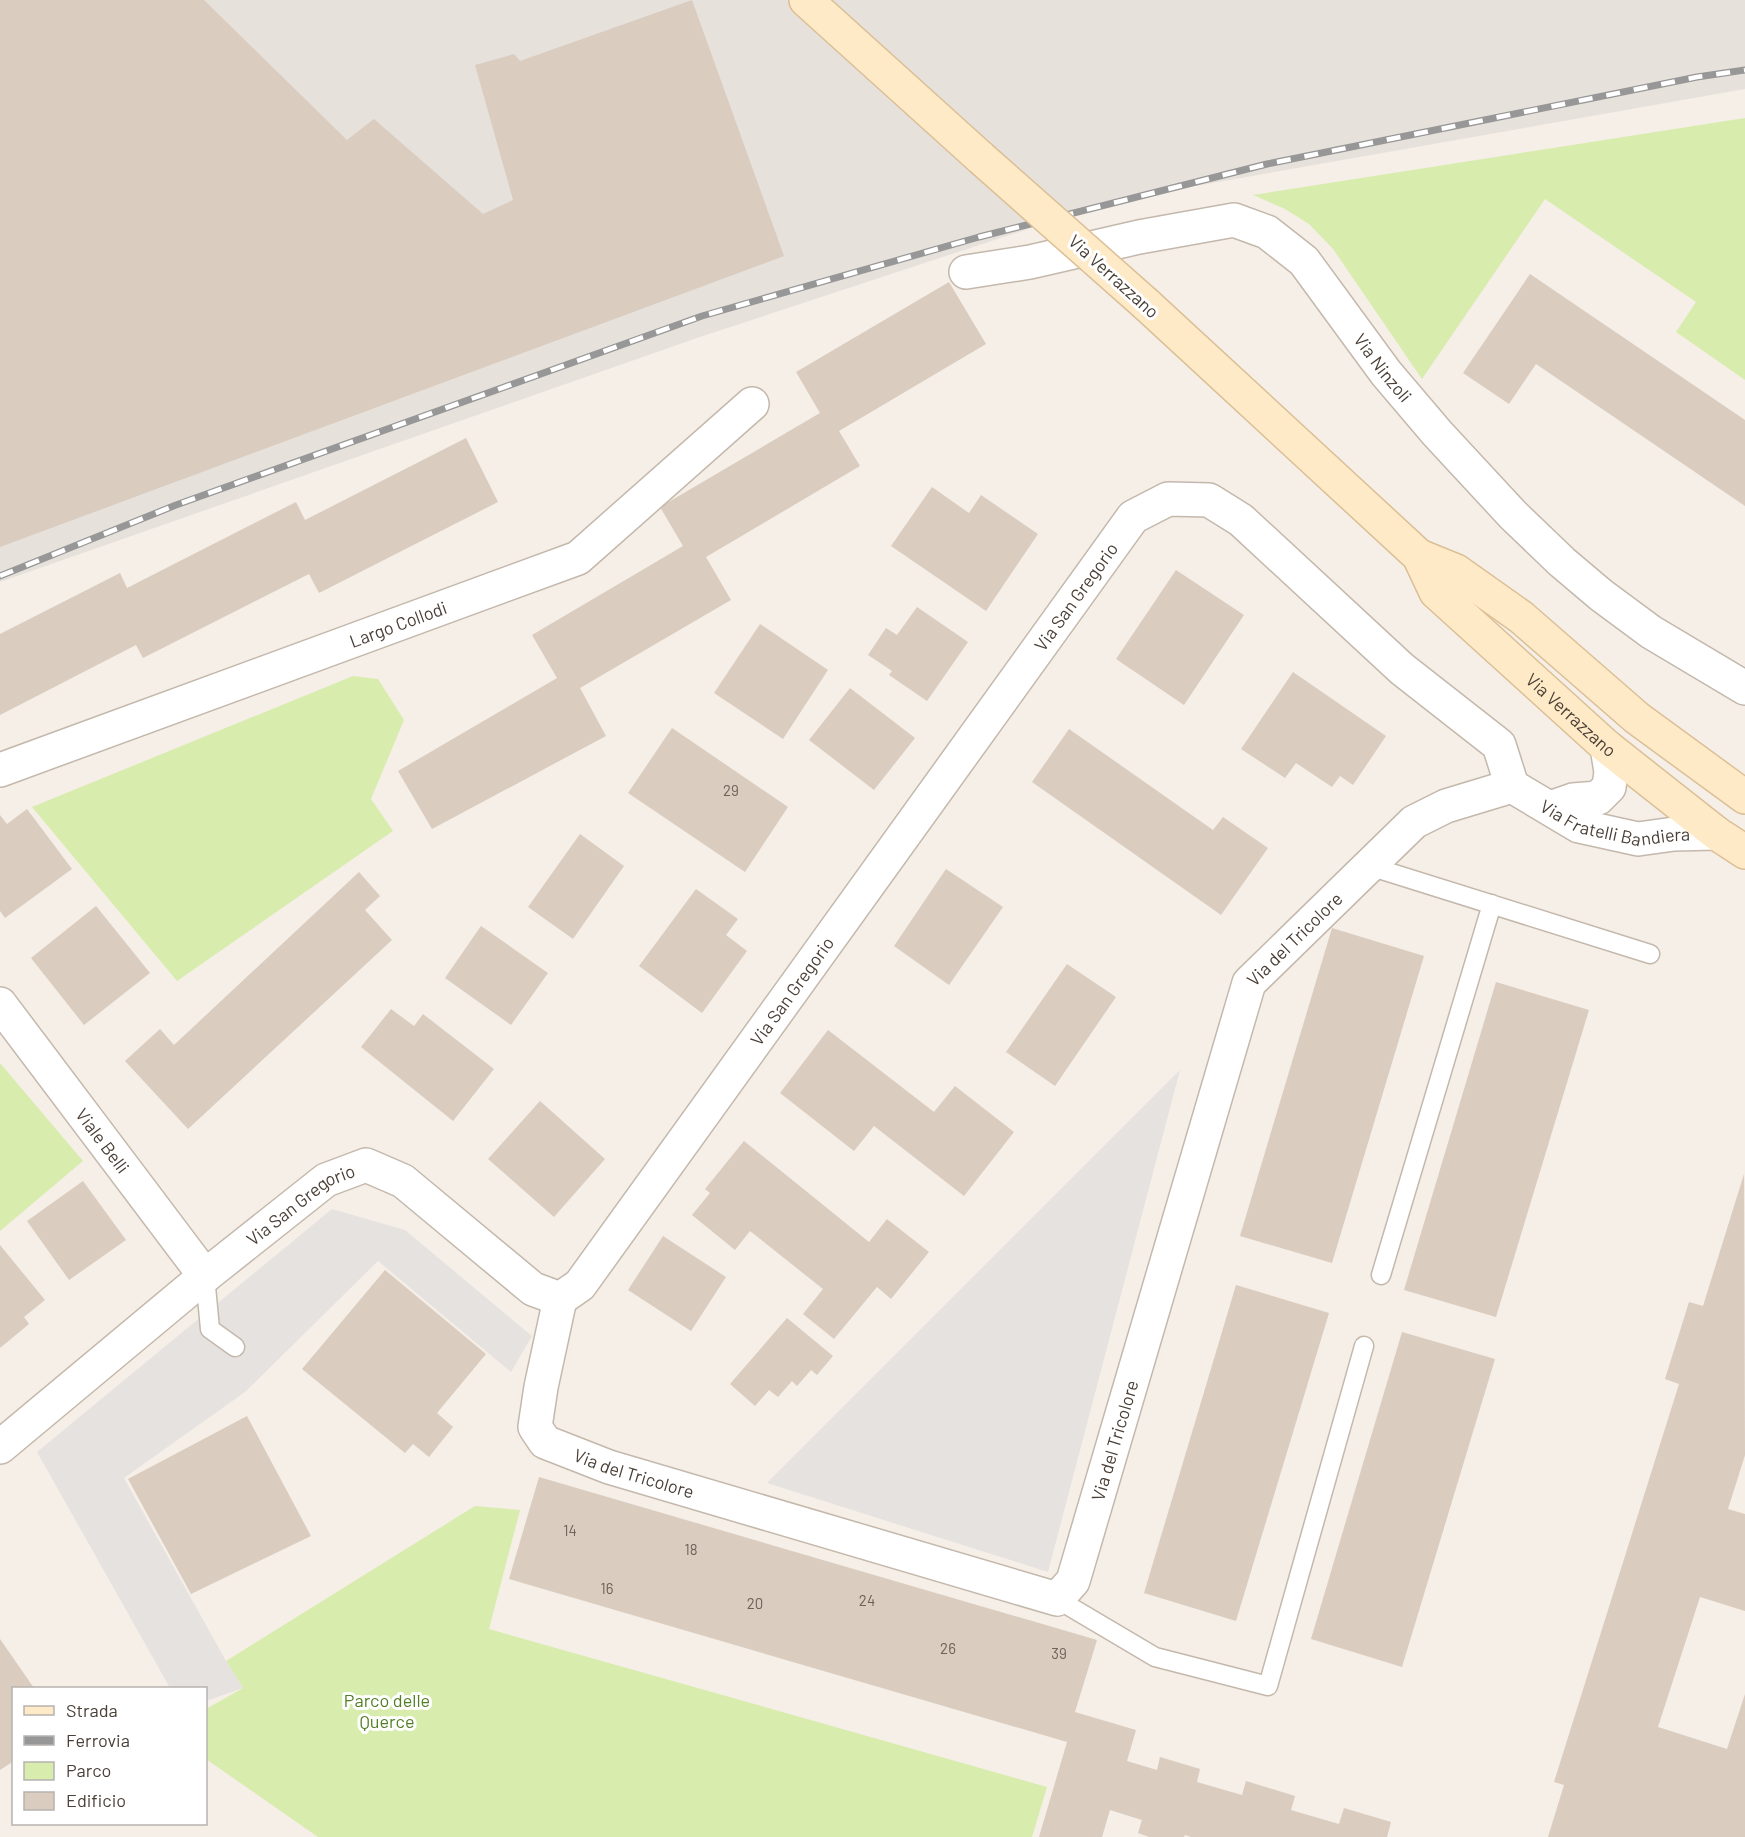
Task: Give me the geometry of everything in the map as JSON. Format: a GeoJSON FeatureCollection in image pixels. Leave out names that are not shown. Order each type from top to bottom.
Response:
{"type":"FeatureCollection","features":[{"type":"Feature","properties":{"kind":"main road","name":"Via Verrazzano"},"geometry":{"type":"LineString","coordinates":[[806,0],[1146,304],[1419,556],[1456,570],[1521,617],[1637,718],[1745,797]]}},
{"type":"Feature","properties":{"kind":"main road","name":"Via Verrazzano"},"geometry":{"type":"LineString","coordinates":[[1419,556],[1436,592],[1607,747],[1716,833],[1745,852]]}},
{"type":"Feature","properties":{"kind":"street","name":"Via Ninzoli"},"geometry":{"type":"LineString","coordinates":[[966,272],[1030,262],[1139,237],[1234,220],[1267,232],[1304,261],[1386,373],[1437,433],[1562,562],[1601,595],[1651,632],[1745,688]]}},
{"type":"Feature","properties":{"kind":"street","name":"Largo Collodi"},"geometry":{"type":"LineString","coordinates":[[0,770],[578,558],[752,404]]}},
{"type":"Feature","properties":{"kind":"street","name":"Via San Gregorio"},"geometry":{"type":"LineString","coordinates":[[0,1447],[326,1180],[366,1165],[403,1181],[533,1289],[560,1299],[580,1285],[1133,517],[1168,499],[1209,500],[1241,520],[1402,669],[1499,745],[1512,786]]}},
{"type":"Feature","properties":{"kind":"street","name":"Via Fratelli Bandiera"},"geometry":{"type":"LineString","coordinates":[[1550,808],[1573,800],[1598,798],[1609,787],[1611,772],[1607,747]]}},
{"type":"Feature","properties":{"kind":"street"},"geometry":{"type":"LineString","coordinates":[[1512,786],[1550,808]]}},
{"type":"Feature","properties":{"kind":"street","name":"Via del Tricolore"},"geometry":{"type":"LineString","coordinates":[[560,1299],[535,1427],[545,1442],[609,1467],[1057,1599],[1073,1581],[1249,983],[1414,822],[1446,806],[1512,786]]}},
{"type":"Feature","properties":{"kind":"street","name":"Via Fratelli Bandiera"},"geometry":{"type":"LineString","coordinates":[[1550,808],[1579,826],[1638,839],[1674,834],[1716,833]]}},
{"type":"Feature","properties":{"kind":"street","name":"Viale Belli"},"geometry":{"type":"LineString","coordinates":[[0,1004],[206,1276]]}},
{"type":"Feature","properties":{"kind":"lane"},"geometry":{"type":"LineString","coordinates":[[1369,866],[1650,954]]}},
{"type":"Feature","properties":{"kind":"lane"},"geometry":{"type":"LineString","coordinates":[[1380,1275],[1492,904]]}},
{"type":"Feature","properties":{"kind":"lane"},"geometry":{"type":"LineString","coordinates":[[206,1276],[210,1329],[235,1347]]}},
{"type":"Feature","properties":{"kind":"lane"},"geometry":{"type":"LineString","coordinates":[[1057,1599],[1155,1657],[1268,1686],[1364,1346]]}},
{"type":"Feature","properties":{"kind":"shaded area"},"geometry":{"type":"Polygon","coordinates":[[[0,0],[1745,0],[1745,89],[1116,200],[697,338],[0,582],[0,0]]]}},
{"type":"Feature","properties":{"kind":"shaded area"},"geometry":{"type":"Polygon","coordinates":[[[1180,1070],[1048,1572],[767,1483],[1180,1070]]]}},
{"type":"Feature","properties":{"kind":"shaded area"},"geometry":{"type":"Polygon","coordinates":[[[332,1209],[405,1230],[532,1336],[511,1372],[378,1261],[245,1392],[124,1478],[243,1688],[207,1701],[207,1687],[169,1687],[37,1452],[332,1209]]]}},
{"type":"Feature","properties":{"kind":"green space"},"geometry":{"type":"Polygon","coordinates":[[[1745,118],[1745,380],[1676,332],[1696,302],[1545,199],[1422,379],[1333,249],[1309,224],[1285,209],[1253,195],[1745,118]]]}},
{"type":"Feature","properties":{"kind":"green space"},"geometry":{"type":"Polygon","coordinates":[[[353,676],[378,679],[404,720],[371,799],[393,831],[177,981],[32,807],[353,676]]]}},
{"type":"Feature","properties":{"kind":"green space"},"geometry":{"type":"Polygon","coordinates":[[[0,1063],[83,1161],[0,1231],[0,1063]]]}},
{"type":"Feature","properties":{"kind":"green space","name":"Parco delle Querce"},"geometry":{"type":"Polygon","coordinates":[[[475,1506],[520,1510],[489,1629],[1047,1787],[1032,1837],[318,1837],[207,1760],[207,1708],[243,1688],[226,1661],[475,1506]]]}},
{"type":"Feature","properties":{"kind":"building"},"geometry":{"type":"Polygon","coordinates":[[[0,0],[204,0],[347,140],[374,119],[483,214],[513,200],[475,65],[514,54],[520,61],[692,0],[784,256],[0,547],[0,0]]]}},
{"type":"Feature","properties":{"kind":"building"},"geometry":{"type":"Polygon","coordinates":[[[1530,274],[1745,420],[1745,506],[1536,364],[1509,404],[1463,373],[1530,274]]]}},
{"type":"Feature","properties":{"kind":"building"},"geometry":{"type":"Polygon","coordinates":[[[949,282],[986,344],[839,431],[860,466],[706,557],[731,600],[580,688],[606,736],[432,829],[398,771],[557,678],[532,635],[683,546],[660,507],[820,413],[796,372],[949,282]]]}},
{"type":"Feature","properties":{"kind":"building"},"geometry":{"type":"Polygon","coordinates":[[[466,438],[498,502],[319,593],[309,574],[143,658],[136,645],[0,715],[0,634],[120,573],[127,588],[296,502],[305,520],[466,438]]]}},
{"type":"Feature","properties":{"kind":"building"},"geometry":{"type":"Polygon","coordinates":[[[932,487],[969,513],[981,495],[1038,534],[986,611],[891,546],[932,487]]]}},
{"type":"Feature","properties":{"kind":"building"},"geometry":{"type":"Polygon","coordinates":[[[1176,570],[1244,615],[1184,705],[1116,659],[1176,570]]]}},
{"type":"Feature","properties":{"kind":"building"},"geometry":{"type":"Polygon","coordinates":[[[917,607],[968,642],[927,701],[889,675],[892,671],[868,655],[886,628],[897,635],[917,607]]]}},
{"type":"Feature","properties":{"kind":"building"},"geometry":{"type":"Polygon","coordinates":[[[760,624],[828,670],[783,739],[714,693],[760,624]]]}},
{"type":"Feature","properties":{"kind":"building"},"geometry":{"type":"Polygon","coordinates":[[[1293,672],[1386,736],[1353,785],[1340,776],[1332,787],[1296,763],[1285,778],[1241,749],[1293,672]]]}},
{"type":"Feature","properties":{"kind":"building"},"geometry":{"type":"Polygon","coordinates":[[[850,688],[915,738],[874,790],[809,740],[850,688]]]}},
{"type":"Feature","properties":{"kind":"building"},"geometry":{"type":"Polygon","coordinates":[[[672,728],[788,807],[745,872],[628,793],[672,728]]]}},
{"type":"Feature","properties":{"kind":"building"},"geometry":{"type":"Polygon","coordinates":[[[1069,729],[1213,830],[1223,817],[1268,848],[1221,915],[1032,782],[1069,729]]]}},
{"type":"Feature","properties":{"kind":"building"},"geometry":{"type":"Polygon","coordinates":[[[27,809],[72,869],[5,918],[0,911],[0,815],[7,824],[27,809]]]}},
{"type":"Feature","properties":{"kind":"building"},"geometry":{"type":"Polygon","coordinates":[[[580,834],[624,866],[573,939],[528,907],[580,834]]]}},
{"type":"Feature","properties":{"kind":"building"},"geometry":{"type":"Polygon","coordinates":[[[946,869],[1003,907],[949,985],[894,946],[946,869]]]}},
{"type":"Feature","properties":{"kind":"building"},"geometry":{"type":"Polygon","coordinates":[[[359,872],[380,896],[365,910],[392,940],[188,1129],[125,1061],[160,1029],[174,1045],[359,872]]]}},
{"type":"Feature","properties":{"kind":"building"},"geometry":{"type":"Polygon","coordinates":[[[696,889],[738,919],[726,935],[747,951],[702,1013],[639,966],[696,889]]]}},
{"type":"Feature","properties":{"kind":"building"},"geometry":{"type":"Polygon","coordinates":[[[96,906],[150,973],[84,1025],[31,958],[96,906]]]}},
{"type":"Feature","properties":{"kind":"building"},"geometry":{"type":"Polygon","coordinates":[[[481,926],[548,973],[511,1025],[445,978],[481,926]]]}},
{"type":"Feature","properties":{"kind":"building"},"geometry":{"type":"Polygon","coordinates":[[[1332,928],[1424,956],[1332,1263],[1240,1236],[1332,928]]]}},
{"type":"Feature","properties":{"kind":"building"},"geometry":{"type":"Polygon","coordinates":[[[1067,964],[1116,997],[1055,1086],[1006,1052],[1067,964]]]}},
{"type":"Feature","properties":{"kind":"building"},"geometry":{"type":"Polygon","coordinates":[[[1496,982],[1589,1010],[1496,1317],[1404,1290],[1496,982]]]}},
{"type":"Feature","properties":{"kind":"building"},"geometry":{"type":"Polygon","coordinates":[[[391,1009],[414,1026],[423,1014],[494,1069],[453,1121],[361,1047],[391,1009]]]}},
{"type":"Feature","properties":{"kind":"building"},"geometry":{"type":"Polygon","coordinates":[[[828,1030],[934,1112],[955,1086],[1014,1132],[964,1196],[874,1126],[854,1151],[780,1093],[828,1030]]]}},
{"type":"Feature","properties":{"kind":"building"},"geometry":{"type":"Polygon","coordinates":[[[540,1101],[605,1159],[554,1217],[488,1159],[540,1101]]]}},
{"type":"Feature","properties":{"kind":"building"},"geometry":{"type":"Polygon","coordinates":[[[744,1141],[869,1242],[887,1219],[929,1252],[891,1299],[877,1287],[834,1339],[803,1314],[823,1289],[750,1231],[735,1250],[692,1215],[710,1193],[705,1189],[744,1141]]]}},
{"type":"Feature","properties":{"kind":"building"},"geometry":{"type":"Polygon","coordinates":[[[1744,1174],[1745,1455],[1728,1509],[1745,1514],[1745,1611],[1700,1597],[1658,1727],[1727,1749],[1745,1694],[1745,1837],[1548,1837],[1564,1785],[1554,1782],[1679,1384],[1665,1379],[1689,1302],[1703,1306],[1744,1174]]]}},
{"type":"Feature","properties":{"kind":"building"},"geometry":{"type":"Polygon","coordinates":[[[83,1181],[126,1240],[69,1280],[27,1221],[83,1181]]]}},
{"type":"Feature","properties":{"kind":"building"},"geometry":{"type":"Polygon","coordinates":[[[663,1236],[726,1277],[691,1331],[628,1290],[663,1236]]]}},
{"type":"Feature","properties":{"kind":"building"},"geometry":{"type":"Polygon","coordinates":[[[0,1245],[45,1300],[24,1317],[29,1324],[0,1348],[0,1245]]]}},
{"type":"Feature","properties":{"kind":"building"},"geometry":{"type":"Polygon","coordinates":[[[385,1270],[486,1354],[437,1413],[453,1427],[429,1457],[413,1444],[405,1453],[302,1369],[385,1270]]]}},
{"type":"Feature","properties":{"kind":"building"},"geometry":{"type":"Polygon","coordinates":[[[1236,1285],[1329,1313],[1236,1621],[1144,1593],[1236,1285]]]}},
{"type":"Feature","properties":{"kind":"building"},"geometry":{"type":"Polygon","coordinates":[[[787,1318],[833,1356],[817,1375],[811,1370],[797,1386],[792,1381],[778,1397],[769,1390],[755,1406],[730,1384],[787,1318]]]}},
{"type":"Feature","properties":{"kind":"building"},"geometry":{"type":"Polygon","coordinates":[[[1402,1332],[1495,1359],[1402,1667],[1311,1639],[1402,1332]]]}},
{"type":"Feature","properties":{"kind":"building"},"geometry":{"type":"Polygon","coordinates":[[[247,1416],[311,1536],[191,1594],[128,1479],[247,1416]]]}},
{"type":"Feature","properties":{"kind":"building"},"geometry":{"type":"Polygon","coordinates":[[[539,1477],[1097,1640],[1075,1712],[1136,1730],[1127,1761],[1157,1770],[1160,1757],[1200,1769],[1197,1782],[1242,1795],[1246,1781],[1295,1796],[1291,1810],[1339,1824],[1344,1808],[1391,1822],[1387,1837],[1191,1837],[1185,1835],[1184,1837],[1149,1837],[1138,1833],[1142,1820],[1110,1810],[1102,1837],[1039,1837],[1067,1742],[509,1579],[539,1477]]]}},
{"type":"Feature","properties":{"kind":"building"},"geometry":{"type":"Polygon","coordinates":[[[0,1639],[33,1687],[12,1687],[12,1762],[0,1770],[0,1639]]]}},
{"type":"Feature","properties":{"kind":"railway"},"geometry":{"type":"LineString","coordinates":[[0,576],[176,505],[702,316],[979,237],[1267,164],[1697,77],[1745,70]]}}]}
